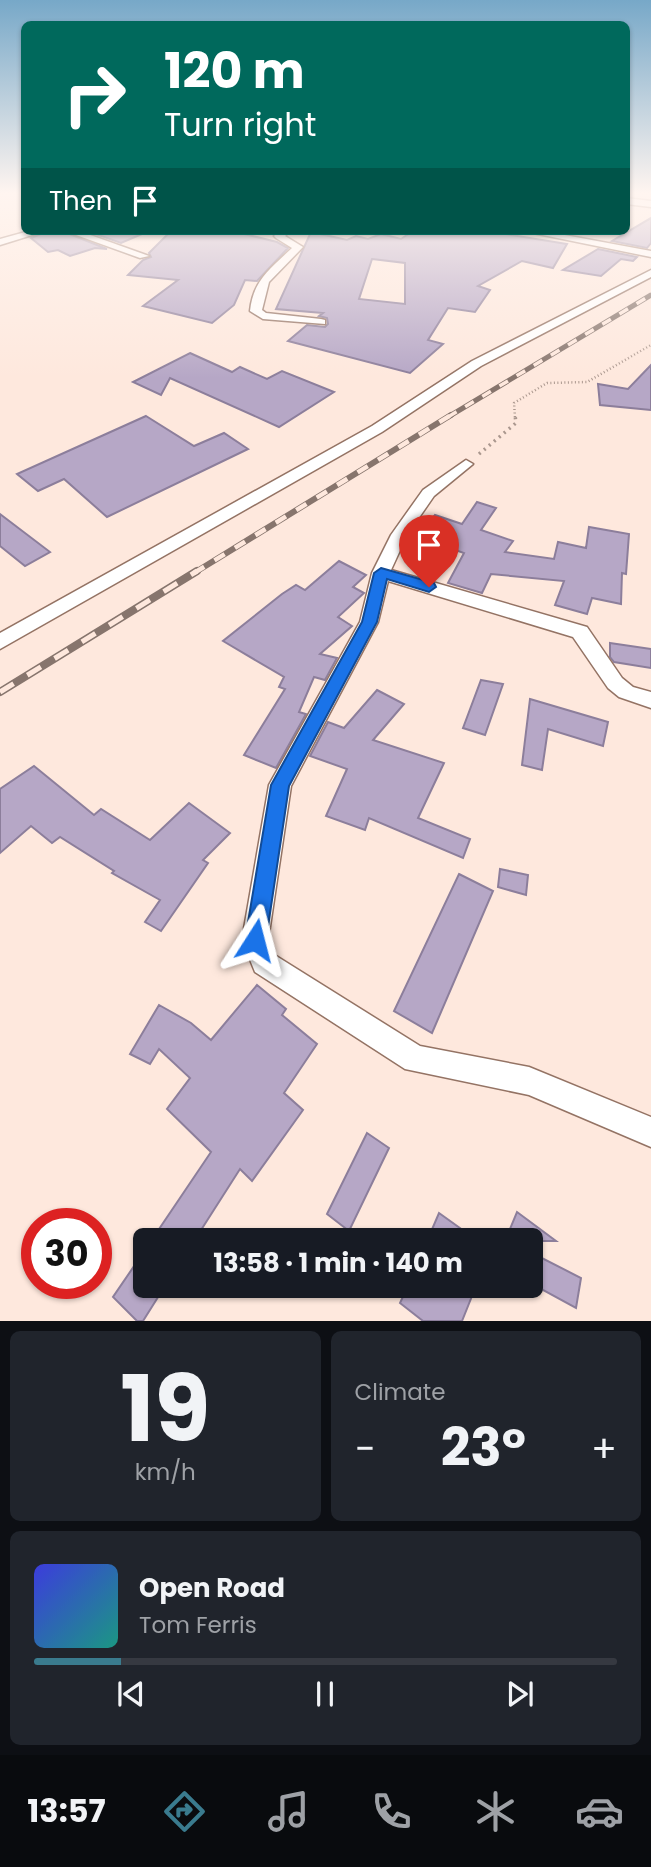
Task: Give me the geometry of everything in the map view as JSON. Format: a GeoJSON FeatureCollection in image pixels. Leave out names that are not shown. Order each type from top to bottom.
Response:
{"type":"FeatureCollection","features":[{"type":"Feature","properties":{"kind":"street"},"geometry":{"type":"LineString","coordinates":[[140,255],[144,256]]}},
{"type":"Feature","properties":{"kind":"street"},"geometry":{"type":"LineString","coordinates":[[289,255],[272,268],[256,294],[256,311],[263,316],[321,322]]}},
{"type":"Feature","properties":{"kind":"street"},"geometry":{"type":"LineString","coordinates":[[0,642],[377,429],[455,376],[651,273]]}},
{"type":"Feature","properties":{"kind":"street"},"geometry":{"type":"LineString","coordinates":[[466,464],[428,493],[399,534],[381,573],[369,622],[280,785],[255,940],[264,962],[415,1059],[529,1081],[651,1132]]}},
{"type":"Feature","properties":{"kind":"street"},"geometry":{"type":"LineString","coordinates":[[381,573],[580,632],[615,683],[626,692],[651,700]]}},
{"type":"Feature","properties":{"kind":"path"},"geometry":{"type":"LineString","coordinates":[[466,464],[516,423],[514,403],[547,383],[587,383],[651,345]]}},
{"type":"Feature","properties":{"kind":"building"},"geometry":{"type":"Polygon","coordinates":[[[150,255],[282,255],[257,281],[245,280],[234,305],[212,323],[143,306],[178,280],[128,275],[143,260],[151,257],[150,255]]]}},
{"type":"Feature","properties":{"kind":"building"},"geometry":{"type":"Polygon","coordinates":[[[301,255],[561,255],[553,268],[522,261],[478,286],[490,290],[475,312],[448,308],[428,340],[443,344],[410,373],[288,341],[307,325],[325,327],[328,324],[327,318],[319,316],[323,313],[276,309],[301,255]],[[372,259],[359,299],[405,304],[405,263],[372,259]]]}},
{"type":"Feature","properties":{"kind":"building"},"geometry":{"type":"Polygon","coordinates":[[[589,255],[637,257],[633,261],[621,259],[601,276],[563,270],[589,255]]]}},
{"type":"Feature","properties":{"kind":"building"},"geometry":{"type":"Polygon","coordinates":[[[190,353],[232,372],[240,367],[267,379],[282,371],[334,392],[279,427],[170,378],[161,395],[133,382],[190,353]]]}},
{"type":"Feature","properties":{"kind":"building"},"geometry":{"type":"Polygon","coordinates":[[[651,365],[651,410],[600,405],[598,384],[628,389],[651,365]]]}},
{"type":"Feature","properties":{"kind":"building"},"geometry":{"type":"Polygon","coordinates":[[[146,416],[194,446],[224,433],[248,449],[107,517],[64,479],[38,491],[17,474],[146,416]]]}},
{"type":"Feature","properties":{"kind":"building"},"geometry":{"type":"Polygon","coordinates":[[[477,502],[496,508],[481,530],[513,541],[505,552],[554,559],[558,542],[586,548],[589,527],[629,534],[626,574],[622,573],[621,604],[592,598],[587,614],[555,605],[564,581],[491,574],[482,593],[448,583],[464,553],[418,537],[435,515],[462,524],[477,502]]]}},
{"type":"Feature","properties":{"kind":"building"},"geometry":{"type":"Polygon","coordinates":[[[0,514],[50,552],[25,566],[0,546],[0,514]]]}},
{"type":"Feature","properties":{"kind":"building"},"geometry":{"type":"Polygon","coordinates":[[[339,561],[366,575],[353,587],[364,593],[338,617],[352,626],[320,654],[337,658],[325,680],[314,677],[299,712],[306,714],[276,768],[244,755],[285,689],[279,687],[284,677],[223,641],[282,594],[296,585],[305,590],[339,561]]]}},
{"type":"Feature","properties":{"kind":"building"},"geometry":{"type":"Polygon","coordinates":[[[610,643],[651,649],[651,668],[614,662],[610,657],[610,643]]]}},
{"type":"Feature","properties":{"kind":"building"},"geometry":{"type":"Polygon","coordinates":[[[481,680],[503,684],[485,735],[463,728],[481,680]]]}},
{"type":"Feature","properties":{"kind":"building"},"geometry":{"type":"Polygon","coordinates":[[[377,690],[404,704],[373,740],[444,763],[418,818],[470,839],[463,858],[369,818],[365,830],[326,816],[347,769],[310,756],[328,722],[344,728],[377,690]]]}},
{"type":"Feature","properties":{"kind":"building"},"geometry":{"type":"Polygon","coordinates":[[[530,699],[608,722],[603,746],[548,729],[542,770],[522,765],[530,699]]]}},
{"type":"Feature","properties":{"kind":"building"},"geometry":{"type":"Polygon","coordinates":[[[34,766],[94,815],[101,809],[150,840],[189,803],[230,833],[203,860],[208,863],[161,931],[145,922],[160,900],[112,873],[114,871],[60,837],[52,843],[31,826],[0,853],[0,789],[34,766]]]}},
{"type":"Feature","properties":{"kind":"building"},"geometry":{"type":"Polygon","coordinates":[[[500,869],[528,875],[526,895],[498,887],[500,869]]]}},
{"type":"Feature","properties":{"kind":"building"},"geometry":{"type":"Polygon","coordinates":[[[459,874],[493,891],[432,1033],[394,1011],[459,874]]]}},
{"type":"Feature","properties":{"kind":"building"},"geometry":{"type":"Polygon","coordinates":[[[257,985],[286,1009],[282,1015],[317,1044],[284,1093],[303,1110],[252,1181],[240,1169],[202,1228],[160,1228],[211,1152],[167,1109],[190,1078],[159,1049],[150,1064],[130,1054],[159,1005],[191,1023],[211,1040],[257,985]]]}},
{"type":"Feature","properties":{"kind":"building"},"geometry":{"type":"Polygon","coordinates":[[[367,1133],[389,1148],[350,1228],[345,1228],[327,1214],[367,1133]]]}},
{"type":"Feature","properties":{"kind":"building"},"geometry":{"type":"Polygon","coordinates":[[[517,1212],[539,1228],[510,1228],[517,1212]]]}},
{"type":"Feature","properties":{"kind":"building"},"geometry":{"type":"Polygon","coordinates":[[[439,1213],[460,1228],[433,1228],[439,1213]]]}},
{"type":"Feature","properties":{"kind":"building"},"geometry":{"type":"Polygon","coordinates":[[[543,1231],[556,1241],[543,1241],[543,1231]]]}},
{"type":"Feature","properties":{"kind":"building"},"geometry":{"type":"Polygon","coordinates":[[[543,1259],[581,1278],[576,1308],[543,1290],[543,1259]]]}},
{"type":"Feature","properties":{"kind":"building"},"geometry":{"type":"Polygon","coordinates":[[[133,1268],[133,1298],[157,1298],[143,1321],[137,1321],[113,1297],[133,1268]]]}},
{"type":"Feature","properties":{"kind":"building"},"geometry":{"type":"Polygon","coordinates":[[[402,1298],[471,1298],[462,1321],[423,1321],[400,1303],[402,1298]]]}},
{"type":"Feature","properties":{"kind":"railway"},"geometry":{"type":"LineString","coordinates":[[448,417],[651,295]]}},
{"type":"Feature","properties":{"kind":"railway"},"geometry":{"type":"LineString","coordinates":[[194,573],[451,415]]}},
{"type":"Feature","properties":{"kind":"railway"},"geometry":{"type":"LineString","coordinates":[[0,692],[197,571]]}},
{"type":"Feature","properties":{"kind":"route"},"geometry":{"type":"LineString","coordinates":[[255,940],[280,785],[369,622],[381,573],[429,587]]}}]}
